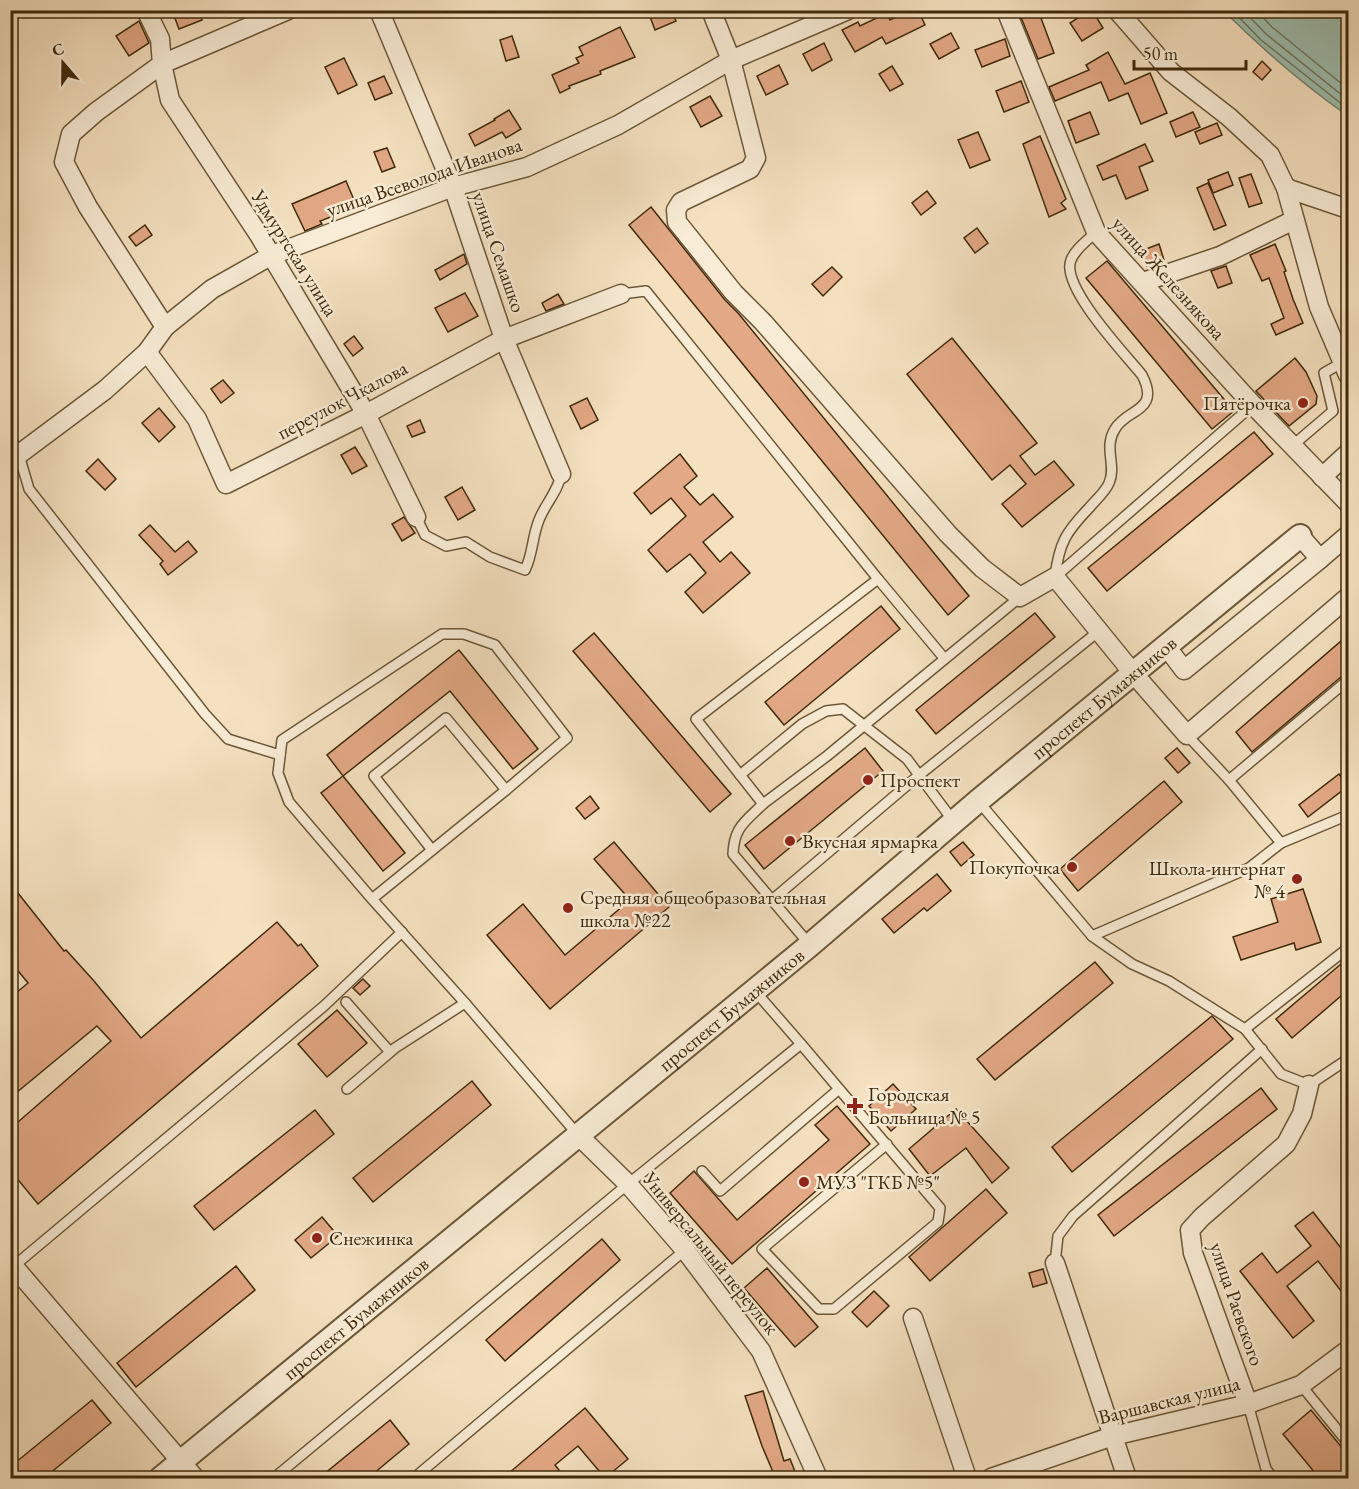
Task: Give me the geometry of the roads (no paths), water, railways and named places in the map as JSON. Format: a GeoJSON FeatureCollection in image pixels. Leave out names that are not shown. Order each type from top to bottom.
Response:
{"type":"FeatureCollection","features":[{"type":"Feature","properties":{"kind":"street","name":"Удмуртская улица"},"geometry":{"type":"LineString","coordinates":[[146,10],[160,39],[162,64],[170,100],[272,255],[366,414],[416,517]]}},
{"type":"Feature","properties":{"kind":"street"},"geometry":{"type":"LineString","coordinates":[[165,327],[88,207],[64,162],[71,134],[96,112],[162,64],[288,10]]}},
{"type":"Feature","properties":{"kind":"street","name":"улица Семашко"},"geometry":{"type":"LineString","coordinates":[[380,10],[453,187],[504,339],[561,474]]}},
{"type":"Feature","properties":{"kind":"street"},"geometry":{"type":"LineString","coordinates":[[711,10],[731,60],[756,158],[750,169],[681,202],[676,210],[677,222],[734,293],[763,322],[948,534],[982,568],[1020,597],[1055,577],[1187,735],[1348,597]]}},
{"type":"Feature","properties":{"kind":"street","name":"улица Всеволода Иванова"},"geometry":{"type":"LineString","coordinates":[[15,458],[105,390],[147,352],[165,327],[212,289],[272,255],[453,187],[527,167],[618,125],[731,60],[848,10]]}},
{"type":"Feature","properties":{"kind":"street","name":"улица Железнякова"},"geometry":{"type":"LineString","coordinates":[[1006,10],[1096,232],[1253,405],[1348,503]]}},
{"type":"Feature","properties":{"kind":"street"},"geometry":{"type":"LineString","coordinates":[[1117,10],[1171,72],[1229,117],[1270,154],[1286,188],[1319,307],[1347,364]]}},
{"type":"Feature","properties":{"kind":"street"},"geometry":{"type":"LineString","coordinates":[[1286,188],[1348,209]]}},
{"type":"Feature","properties":{"kind":"street"},"geometry":{"type":"LineString","coordinates":[[1143,282],[1220,256],[1294,220]]}},
{"type":"Feature","properties":{"kind":"street","name":"переулок Чкалова"},"geometry":{"type":"LineString","coordinates":[[147,352],[197,419],[226,484],[366,414],[504,339],[621,294]]}},
{"type":"Feature","properties":{"kind":"street"},"geometry":{"type":"LineString","coordinates":[[1322,477],[1348,453]]}},
{"type":"Feature","properties":{"kind":"street"},"geometry":{"type":"LineString","coordinates":[[1166,646],[1184,670],[1348,535]]}},
{"type":"Feature","properties":{"kind":"street"},"geometry":{"type":"LineString","coordinates":[[1300,536],[1320,559]]}},
{"type":"Feature","properties":{"kind":"street","name":"проспект Бумажников"},"geometry":{"type":"LineString","coordinates":[[161,1479],[189,1470],[578,1135],[755,991],[978,801],[1300,536]]}},
{"type":"Feature","properties":{"kind":"street","name":"улица Раевского"},"geometry":{"type":"LineString","coordinates":[[1248,1404],[1193,1253],[1190,1230],[1202,1216],[1286,1144],[1302,1114],[1309,1085]]}},
{"type":"Feature","properties":{"kind":"street","name":"Универсальный переулок"},"geometry":{"type":"LineString","coordinates":[[578,1135],[628,1185],[685,1250],[761,1351],[818,1479]]}},
{"type":"Feature","properties":{"kind":"street"},"geometry":{"type":"LineString","coordinates":[[1055,1263],[1127,1479]]}},
{"type":"Feature","properties":{"kind":"street"},"geometry":{"type":"LineString","coordinates":[[12,1264],[189,1470]]}},
{"type":"Feature","properties":{"kind":"street"},"geometry":{"type":"LineString","coordinates":[[913,1318],[967,1479]]}},
{"type":"Feature","properties":{"kind":"street","name":"Варшавская улица"},"geometry":{"type":"LineString","coordinates":[[992,1479],[1113,1436],[1248,1404],[1301,1385],[1343,1357]]}},
{"type":"Feature","properties":{"kind":"lane"},"geometry":{"type":"LineString","coordinates":[[1055,577],[1058,552],[1072,526],[1110,482],[1111,457],[1108,442],[1116,426],[1135,413],[1146,400],[1148,387],[1142,375],[1080,298],[1071,280],[1070,261],[1096,232]]}},
{"type":"Feature","properties":{"kind":"lane"},"geometry":{"type":"LineString","coordinates":[[621,294],[646,291],[944,658]]}},
{"type":"Feature","properties":{"kind":"lane"},"geometry":{"type":"LineString","coordinates":[[1292,446],[1333,411],[1324,373],[1347,364]]}},
{"type":"Feature","properties":{"kind":"lane"},"geometry":{"type":"LineString","coordinates":[[1055,577],[1253,405]]}},
{"type":"Feature","properties":{"kind":"lane"},"geometry":{"type":"LineString","coordinates":[[15,458],[29,489],[228,739],[280,755]]}},
{"type":"Feature","properties":{"kind":"lane"},"geometry":{"type":"LineString","coordinates":[[416,517],[425,535],[446,546],[466,542],[490,557],[525,570],[531,558],[538,523],[544,507],[560,482],[561,474]]}},
{"type":"Feature","properties":{"kind":"lane"},"geometry":{"type":"LineString","coordinates":[[763,804],[696,719],[879,579]]}},
{"type":"Feature","properties":{"kind":"lane"},"geometry":{"type":"LineString","coordinates":[[810,945],[733,854],[733,839],[740,827],[763,804],[827,756],[1020,597]]}},
{"type":"Feature","properties":{"kind":"lane"},"geometry":{"type":"LineString","coordinates":[[772,900],[918,776],[1099,631]]}},
{"type":"Feature","properties":{"kind":"lane"},"geometry":{"type":"LineString","coordinates":[[372,899],[567,738],[495,645],[464,634],[442,634],[282,740],[278,773],[289,802],[372,899],[465,1003],[578,1135]]}},
{"type":"Feature","properties":{"kind":"lane"},"geometry":{"type":"LineString","coordinates":[[1229,780],[1348,680]]}},
{"type":"Feature","properties":{"kind":"lane"},"geometry":{"type":"LineString","coordinates":[[740,775],[802,724],[825,711],[843,709],[907,759],[954,822]]}},
{"type":"Feature","properties":{"kind":"lane"},"geometry":{"type":"LineString","coordinates":[[432,850],[374,776],[446,718],[506,790]]}},
{"type":"Feature","properties":{"kind":"lane"},"geometry":{"type":"LineString","coordinates":[[1187,735],[1229,780],[1281,843]]}},
{"type":"Feature","properties":{"kind":"lane"},"geometry":{"type":"LineString","coordinates":[[978,801],[1092,936],[1132,964],[1169,981],[1245,1029],[1281,1074],[1309,1085],[1348,1059]]}},
{"type":"Feature","properties":{"kind":"lane"},"geometry":{"type":"LineString","coordinates":[[1092,936],[1249,868],[1281,843],[1348,815]]}},
{"type":"Feature","properties":{"kind":"lane"},"geometry":{"type":"LineString","coordinates":[[12,1264],[324,1006],[402,932]]}},
{"type":"Feature","properties":{"kind":"lane"},"geometry":{"type":"LineString","coordinates":[[1245,1029],[1348,948]]}},
{"type":"Feature","properties":{"kind":"lane"},"geometry":{"type":"LineString","coordinates":[[755,991],[887,1144],[940,1208],[938,1222],[834,1309],[819,1309],[762,1249],[887,1144]]}},
{"type":"Feature","properties":{"kind":"lane"},"geometry":{"type":"LineString","coordinates":[[346,1002],[390,1052]]}},
{"type":"Feature","properties":{"kind":"lane"},"geometry":{"type":"LineString","coordinates":[[347,1089],[390,1052],[465,1003]]}},
{"type":"Feature","properties":{"kind":"lane"},"geometry":{"type":"LineString","coordinates":[[274,1479],[801,1044]]}},
{"type":"Feature","properties":{"kind":"lane"},"geometry":{"type":"LineString","coordinates":[[1055,1263],[1058,1236],[1073,1216],[1262,1049]]}},
{"type":"Feature","properties":{"kind":"lane"},"geometry":{"type":"LineString","coordinates":[[702,1171],[720,1191],[839,1089]]}},
{"type":"Feature","properties":{"kind":"lane"},"geometry":{"type":"LineString","coordinates":[[414,1479],[685,1250]]}},
{"type":"Feature","properties":{"kind":"lane"},"geometry":{"type":"LineString","coordinates":[[1301,1385],[1348,1443]]}},
{"type":"Feature","properties":{"kind":"lane"},"geometry":{"type":"LineString","coordinates":[[1248,1404],[1266,1469],[1273,1479]]}},
{"type":"Feature","properties":{"kind":"water"},"geometry":{"type":"Polygon","coordinates":[[[1224,11],[1348,11],[1348,116],[1284,66],[1224,11]]]}},
{"type":"Feature","properties":{"kind":"place","name":"Пятёрочка"},"geometry":{"type":"Point","coordinates":[1303,403]}},
{"type":"Feature","properties":{"kind":"place","name":"Проспект"},"geometry":{"type":"Point","coordinates":[868,780]}},
{"type":"Feature","properties":{"kind":"place","name":"Вкусная ярмарка"},"geometry":{"type":"Point","coordinates":[790,841]}},
{"type":"Feature","properties":{"kind":"place","name":"Покупочка"},"geometry":{"type":"Point","coordinates":[1072,867]}},
{"type":"Feature","properties":{"kind":"place","name":"Школа-интернат № 4"},"geometry":{"type":"Point","coordinates":[1297,879]}},
{"type":"Feature","properties":{"kind":"place","name":"Средняя общеобразовательная школа №22"},"geometry":{"type":"Point","coordinates":[568,908]}},
{"type":"Feature","properties":{"kind":"place","name":"Городская Больница № 5"},"geometry":{"type":"Point","coordinates":[855,1106]}},
{"type":"Feature","properties":{"kind":"place","name":"МУЗ \"ГКБ №5\""},"geometry":{"type":"Point","coordinates":[804,1182]}},
{"type":"Feature","properties":{"kind":"place","name":"Снежинка"},"geometry":{"type":"Point","coordinates":[317,1238]}}]}
